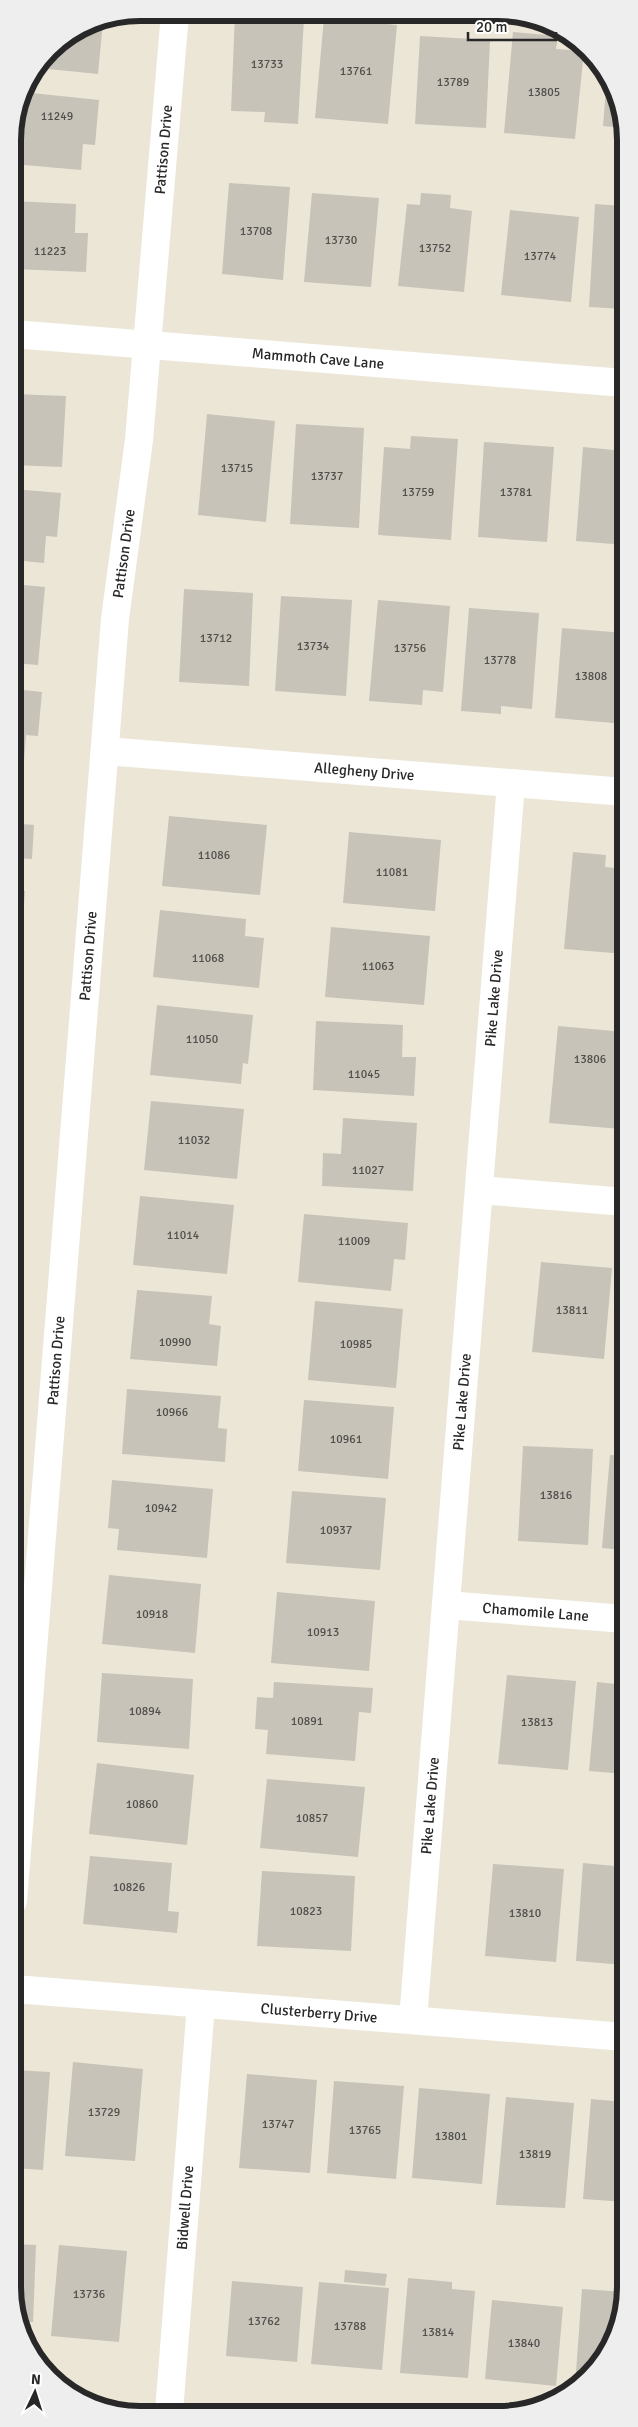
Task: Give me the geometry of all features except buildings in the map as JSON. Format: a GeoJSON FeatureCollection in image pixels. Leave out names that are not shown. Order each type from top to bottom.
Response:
{"type":"FeatureCollection","features":[{"type":"Feature","properties":{"kind":"street","name":"Pattison Drive"},"geometry":{"type":"LineString","coordinates":[[21,1809],[104,751],[118,590],[138,440],[174,21]]}},
{"type":"Feature","properties":{"kind":"street","name":"Mammoth Cave Lane"},"geometry":{"type":"LineString","coordinates":[[22,335],[617,382]]}},
{"type":"Feature","properties":{"kind":"street","name":"Allegheny Drive"},"geometry":{"type":"LineString","coordinates":[[104,751],[617,791]]}},
{"type":"Feature","properties":{"kind":"street","name":"Pike Lake Drive"},"geometry":{"type":"LineString","coordinates":[[413,2020],[511,783]]}},
{"type":"Feature","properties":{"kind":"street"},"geometry":{"type":"LineString","coordinates":[[479,1190],[617,1201]]}},
{"type":"Feature","properties":{"kind":"street","name":"Chamomile Lane"},"geometry":{"type":"LineString","coordinates":[[446,1606],[616,1618]]}},
{"type":"Feature","properties":{"kind":"street","name":"Clusterberry Drive"},"geometry":{"type":"LineString","coordinates":[[21,1990],[616,2036]]}},
{"type":"Feature","properties":{"kind":"street","name":"Bidwell Drive"},"geometry":{"type":"LineString","coordinates":[[169,2406],[201,2004]]}}]}
